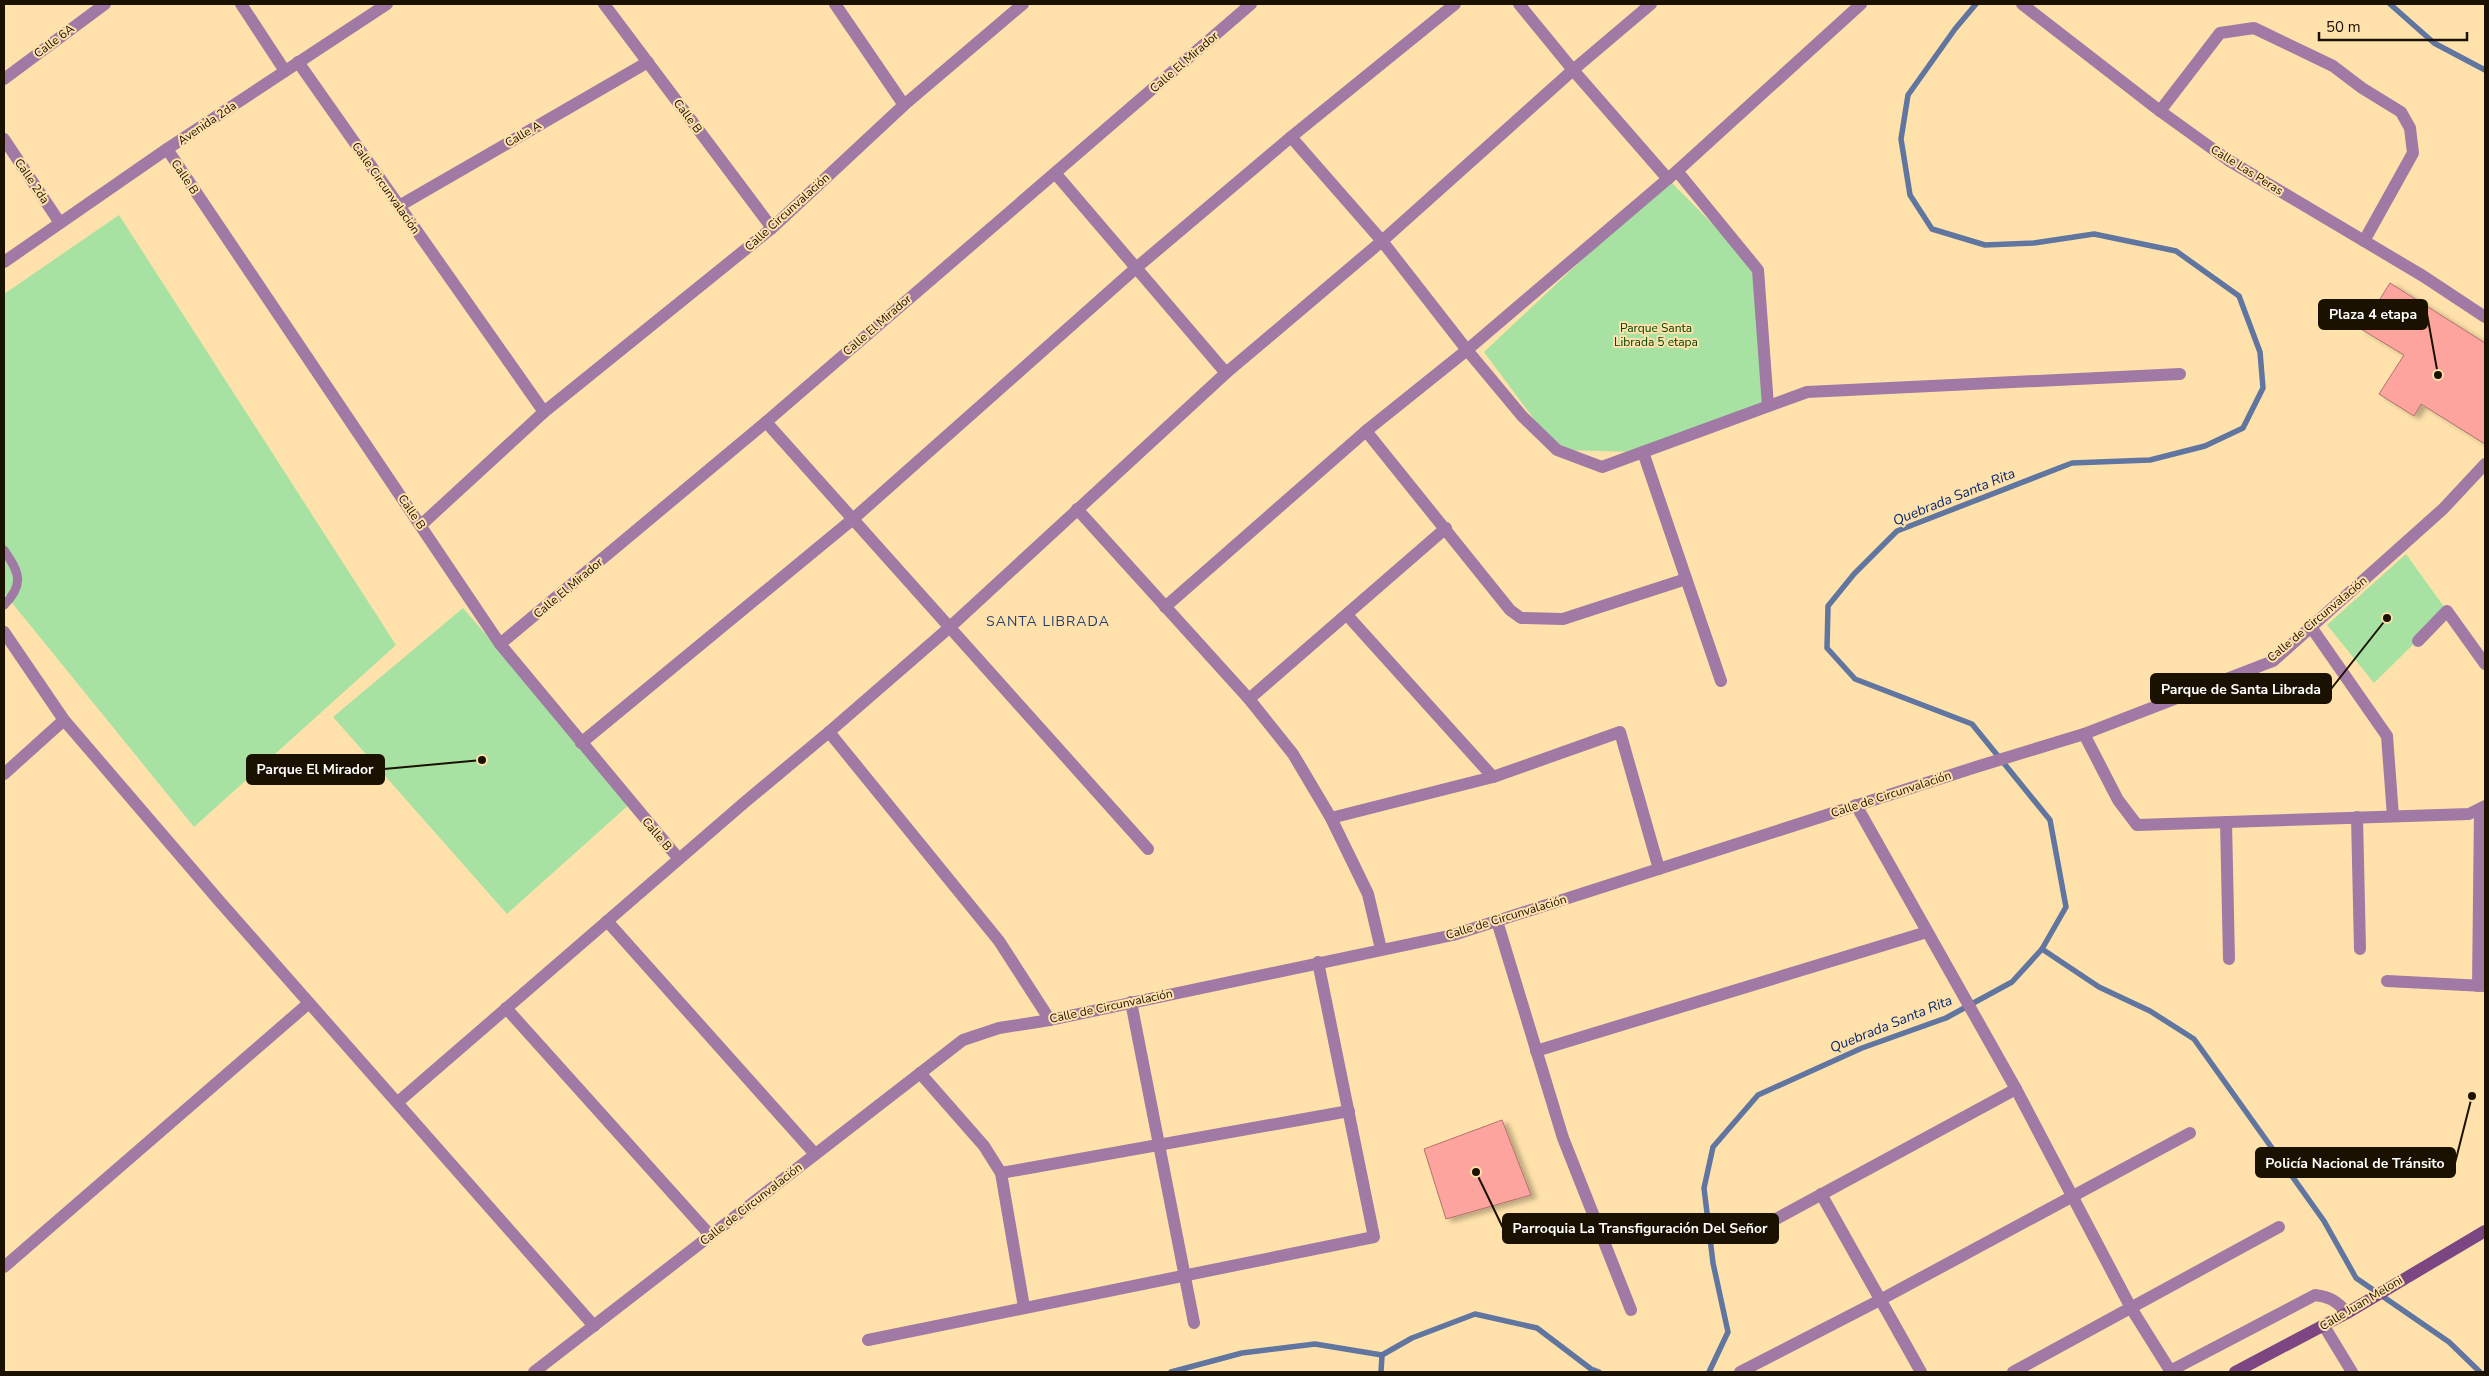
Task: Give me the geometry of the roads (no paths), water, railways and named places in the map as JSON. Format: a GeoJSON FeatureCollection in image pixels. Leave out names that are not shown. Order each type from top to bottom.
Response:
{"type":"FeatureCollection","features":[{"type":"Feature","properties":{"kind":"main road","name":"Calle Juan Meloni"},"geometry":{"type":"LineString","coordinates":[[2235,1372],[2324,1326],[2485,1231]]}},
{"type":"Feature","properties":{"kind":"street","name":"Calle 6A"},"geometry":{"type":"LineString","coordinates":[[4,79],[105,4]]}},
{"type":"Feature","properties":{"kind":"street"},"geometry":{"type":"LineString","coordinates":[[240,4],[285,70]]}},
{"type":"Feature","properties":{"kind":"street","name":"Avenida 2da"},"geometry":{"type":"LineString","coordinates":[[4,262],[285,70],[387,4]]}},
{"type":"Feature","properties":{"kind":"street","name":"Calle B"},"geometry":{"type":"LineString","coordinates":[[604,4],[772,228]]}},
{"type":"Feature","properties":{"kind":"street"},"geometry":{"type":"LineString","coordinates":[[835,4],[904,105]]}},
{"type":"Feature","properties":{"kind":"street","name":"Calle Circunvalación"},"geometry":{"type":"LineString","coordinates":[[421,525],[544,412],[772,228],[904,105],[1023,4]]}},
{"type":"Feature","properties":{"kind":"street","name":"Calle El Mirador"},"geometry":{"type":"LineString","coordinates":[[500,644],[766,422],[1251,4]]}},
{"type":"Feature","properties":{"kind":"street"},"geometry":{"type":"LineString","coordinates":[[581,743],[853,519],[1136,268],[1291,137],[1455,4]]}},
{"type":"Feature","properties":{"kind":"street"},"geometry":{"type":"LineString","coordinates":[[1519,4],[1573,70],[1673,175],[1758,270],[1768,406]]}},
{"type":"Feature","properties":{"kind":"street"},"geometry":{"type":"LineString","coordinates":[[398,1102],[950,627],[1226,373],[1382,241],[1573,70],[1651,4]]}},
{"type":"Feature","properties":{"kind":"street"},"geometry":{"type":"LineString","coordinates":[[1165,607],[1366,430],[1467,350],[1673,175],[1861,4]]}},
{"type":"Feature","properties":{"kind":"street","name":"Calle Las Peras"},"geometry":{"type":"LineString","coordinates":[[2024,5],[2160,111],[2228,160],[2364,241],[2485,317]]}},
{"type":"Feature","properties":{"kind":"street"},"geometry":{"type":"LineString","coordinates":[[2160,111],[2220,33],[2254,28],[2332,66],[2362,88],[2401,112],[2410,128],[2413,153],[2364,241]]}},
{"type":"Feature","properties":{"kind":"street","name":"Calle Circunvalación"},"geometry":{"type":"LineString","coordinates":[[298,62],[544,412]]}},
{"type":"Feature","properties":{"kind":"street","name":"Calle A"},"geometry":{"type":"LineString","coordinates":[[399,206],[648,62]]}},
{"type":"Feature","properties":{"kind":"street"},"geometry":{"type":"LineString","coordinates":[[1291,137],[1382,241],[1467,350],[1522,416],[1557,450],[1602,467],[1807,392],[1834,389],[2180,374]]}},
{"type":"Feature","properties":{"kind":"street","name":"Calle 2da"},"geometry":{"type":"LineString","coordinates":[[4,139],[60,223]]}},
{"type":"Feature","properties":{"kind":"street","name":"Calle B"},"geometry":{"type":"LineString","coordinates":[[167,150],[500,644],[679,859]]}},
{"type":"Feature","properties":{"kind":"street"},"geometry":{"type":"LineString","coordinates":[[1055,173],[1226,373]]}},
{"type":"Feature","properties":{"kind":"street"},"geometry":{"type":"LineString","coordinates":[[766,422],[1148,850]]}},
{"type":"Feature","properties":{"kind":"street"},"geometry":{"type":"LineString","coordinates":[[1366,430],[1510,610],[1521,618],[1563,619],[1686,579]]}},
{"type":"Feature","properties":{"kind":"street"},"geometry":{"type":"LineString","coordinates":[[1643,452],[1721,680]]}},
{"type":"Feature","properties":{"kind":"street","name":"Calle de Circunvalación"},"geometry":{"type":"LineString","coordinates":[[534,1372],[963,1040],[999,1028],[1050,1020],[1453,935],[1856,805],[2084,734],[2273,661],[2443,509],[2485,464]]}},
{"type":"Feature","properties":{"kind":"street"},"geometry":{"type":"LineString","coordinates":[[1077,509],[1249,699],[1293,754],[1331,818],[1368,894],[1381,950]]}},
{"type":"Feature","properties":{"kind":"street"},"geometry":{"type":"LineString","coordinates":[[1249,699],[1446,528]]}},
{"type":"Feature","properties":{"kind":"street"},"geometry":{"type":"LineString","coordinates":[[2418,641],[2447,611],[2485,664]]}},
{"type":"Feature","properties":{"kind":"street"},"geometry":{"type":"LineString","coordinates":[[1347,615],[1493,777]]}},
{"type":"Feature","properties":{"kind":"street"},"geometry":{"type":"LineString","coordinates":[[2311,627],[2387,736],[2393,816]]}},
{"type":"Feature","properties":{"kind":"street"},"geometry":{"type":"LineString","coordinates":[[4,632],[64,720],[309,1003],[594,1326]]}},
{"type":"Feature","properties":{"kind":"street"},"geometry":{"type":"LineString","coordinates":[[4,774],[64,720]]}},
{"type":"Feature","properties":{"kind":"street"},"geometry":{"type":"LineString","coordinates":[[829,732],[998,941],[1050,1020]]}},
{"type":"Feature","properties":{"kind":"street"},"geometry":{"type":"LineString","coordinates":[[1331,818],[1493,777],[1620,732],[1659,869]]}},
{"type":"Feature","properties":{"kind":"street"},"geometry":{"type":"LineString","coordinates":[[2084,734],[2118,800],[2138,825],[2469,814],[2483,807],[2481,986],[2387,981]]}},
{"type":"Feature","properties":{"kind":"street"},"geometry":{"type":"LineString","coordinates":[[1856,805],[2016,1089],[2131,1308],[2170,1372],[2315,1295],[2328,1297],[2339,1303],[2347,1313]]}},
{"type":"Feature","properties":{"kind":"street"},"geometry":{"type":"LineString","coordinates":[[2357,818],[2360,949]]}},
{"type":"Feature","properties":{"kind":"street"},"geometry":{"type":"LineString","coordinates":[[2226,822],[2229,959]]}},
{"type":"Feature","properties":{"kind":"street"},"geometry":{"type":"LineString","coordinates":[[1497,920],[1562,1138],[1632,1310]]}},
{"type":"Feature","properties":{"kind":"street"},"geometry":{"type":"LineString","coordinates":[[607,921],[815,1154]]}},
{"type":"Feature","properties":{"kind":"street"},"geometry":{"type":"LineString","coordinates":[[1536,1051],[1927,932]]}},
{"type":"Feature","properties":{"kind":"street"},"geometry":{"type":"LineString","coordinates":[[868,1340],[1374,1237],[1318,962]]}},
{"type":"Feature","properties":{"kind":"street"},"geometry":{"type":"LineString","coordinates":[[1131,1002],[1194,1323]]}},
{"type":"Feature","properties":{"kind":"street"},"geometry":{"type":"LineString","coordinates":[[4,1267],[309,1003]]}},
{"type":"Feature","properties":{"kind":"street"},"geometry":{"type":"LineString","coordinates":[[506,1008],[710,1235]]}},
{"type":"Feature","properties":{"kind":"street"},"geometry":{"type":"LineString","coordinates":[[920,1073],[984,1146],[1001,1173],[1024,1307]]}},
{"type":"Feature","properties":{"kind":"street"},"geometry":{"type":"LineString","coordinates":[[1750,1233],[2016,1089]]}},
{"type":"Feature","properties":{"kind":"street"},"geometry":{"type":"LineString","coordinates":[[1001,1173],[1348,1111]]}},
{"type":"Feature","properties":{"kind":"street"},"geometry":{"type":"LineString","coordinates":[[1740,1372],[1880,1300],[2190,1132]]}},
{"type":"Feature","properties":{"kind":"street"},"geometry":{"type":"LineString","coordinates":[[1821,1194],[1920,1372]]}},
{"type":"Feature","properties":{"kind":"street"},"geometry":{"type":"LineString","coordinates":[[2013,1372],[2279,1227]]}},
{"type":"Feature","properties":{"kind":"street"},"geometry":{"type":"LineString","coordinates":[[2324,1326],[2352,1372]]}},
{"type":"Feature","properties":{"kind":"lane"},"geometry":{"type":"LineString","coordinates":[[4,550],[16,569],[18,582],[13,596],[4,605]]}},
{"type":"Feature","properties":{"kind":"waterway","name":"Quebrada Santa Rita"},"geometry":{"type":"LineString","coordinates":[[1709,1372],[1728,1332],[1713,1263],[1704,1188],[1713,1147],[1758,1095],[1862,1048],[1946,1018],[2012,982],[2042,949],[2066,907],[2050,820],[1972,724],[1855,679],[1827,648],[1828,606],[1854,574],[1897,531],[2072,463],[2150,460],[2205,446],[2243,428],[2263,388],[2260,352],[2239,296],[2176,251],[2094,234],[2034,243],[1985,245],[1932,229],[1910,195],[1901,139],[1908,95],[1955,29],[1976,4]]}},
{"type":"Feature","properties":{"kind":"waterway"},"geometry":{"type":"LineString","coordinates":[[2390,4],[2434,43],[2485,70]]}},
{"type":"Feature","properties":{"kind":"waterway"},"geometry":{"type":"LineString","coordinates":[[2042,949],[2099,987],[2150,1011],[2194,1039],[2324,1221],[2356,1278],[2449,1342],[2480,1372]]}},
{"type":"Feature","properties":{"kind":"waterway","name":"Quebrada Santa Rita"},"geometry":{"type":"LineString","coordinates":[[1171,1372],[1242,1353],[1315,1344],[1382,1355],[1412,1338],[1475,1314],[1537,1328],[1591,1369],[1599,1372]]}},
{"type":"Feature","properties":{"kind":"waterway"},"geometry":{"type":"LineString","coordinates":[[1381,1372],[1382,1355]]}},
{"type":"Feature","properties":{"kind":"place","name":"Plaza 4 etapa"},"geometry":{"type":"Point","coordinates":[2438,375]}},
{"type":"Feature","properties":{"kind":"place","name":"Parque de Santa Librada"},"geometry":{"type":"Point","coordinates":[2387,618]}},
{"type":"Feature","properties":{"kind":"place","name":"Parque El Mirador"},"geometry":{"type":"Point","coordinates":[482,760]}},
{"type":"Feature","properties":{"kind":"place","name":"Policía Nacional de Tránsito"},"geometry":{"type":"Point","coordinates":[2472,1096]}},
{"type":"Feature","properties":{"kind":"place","name":"Parroquia La Transfiguración Del Señor"},"geometry":{"type":"Point","coordinates":[1476,1172]}},
{"type":"Feature","properties":{"kind":"district","name":"SANTA LIBRADA"},"geometry":{"type":"Point","coordinates":[1048,621]}},
{"type":"Feature","properties":{"kind":"park label","name":"Parque Santa Librada 5 etapa"},"geometry":{"type":"Point","coordinates":[1656,335]}}]}
